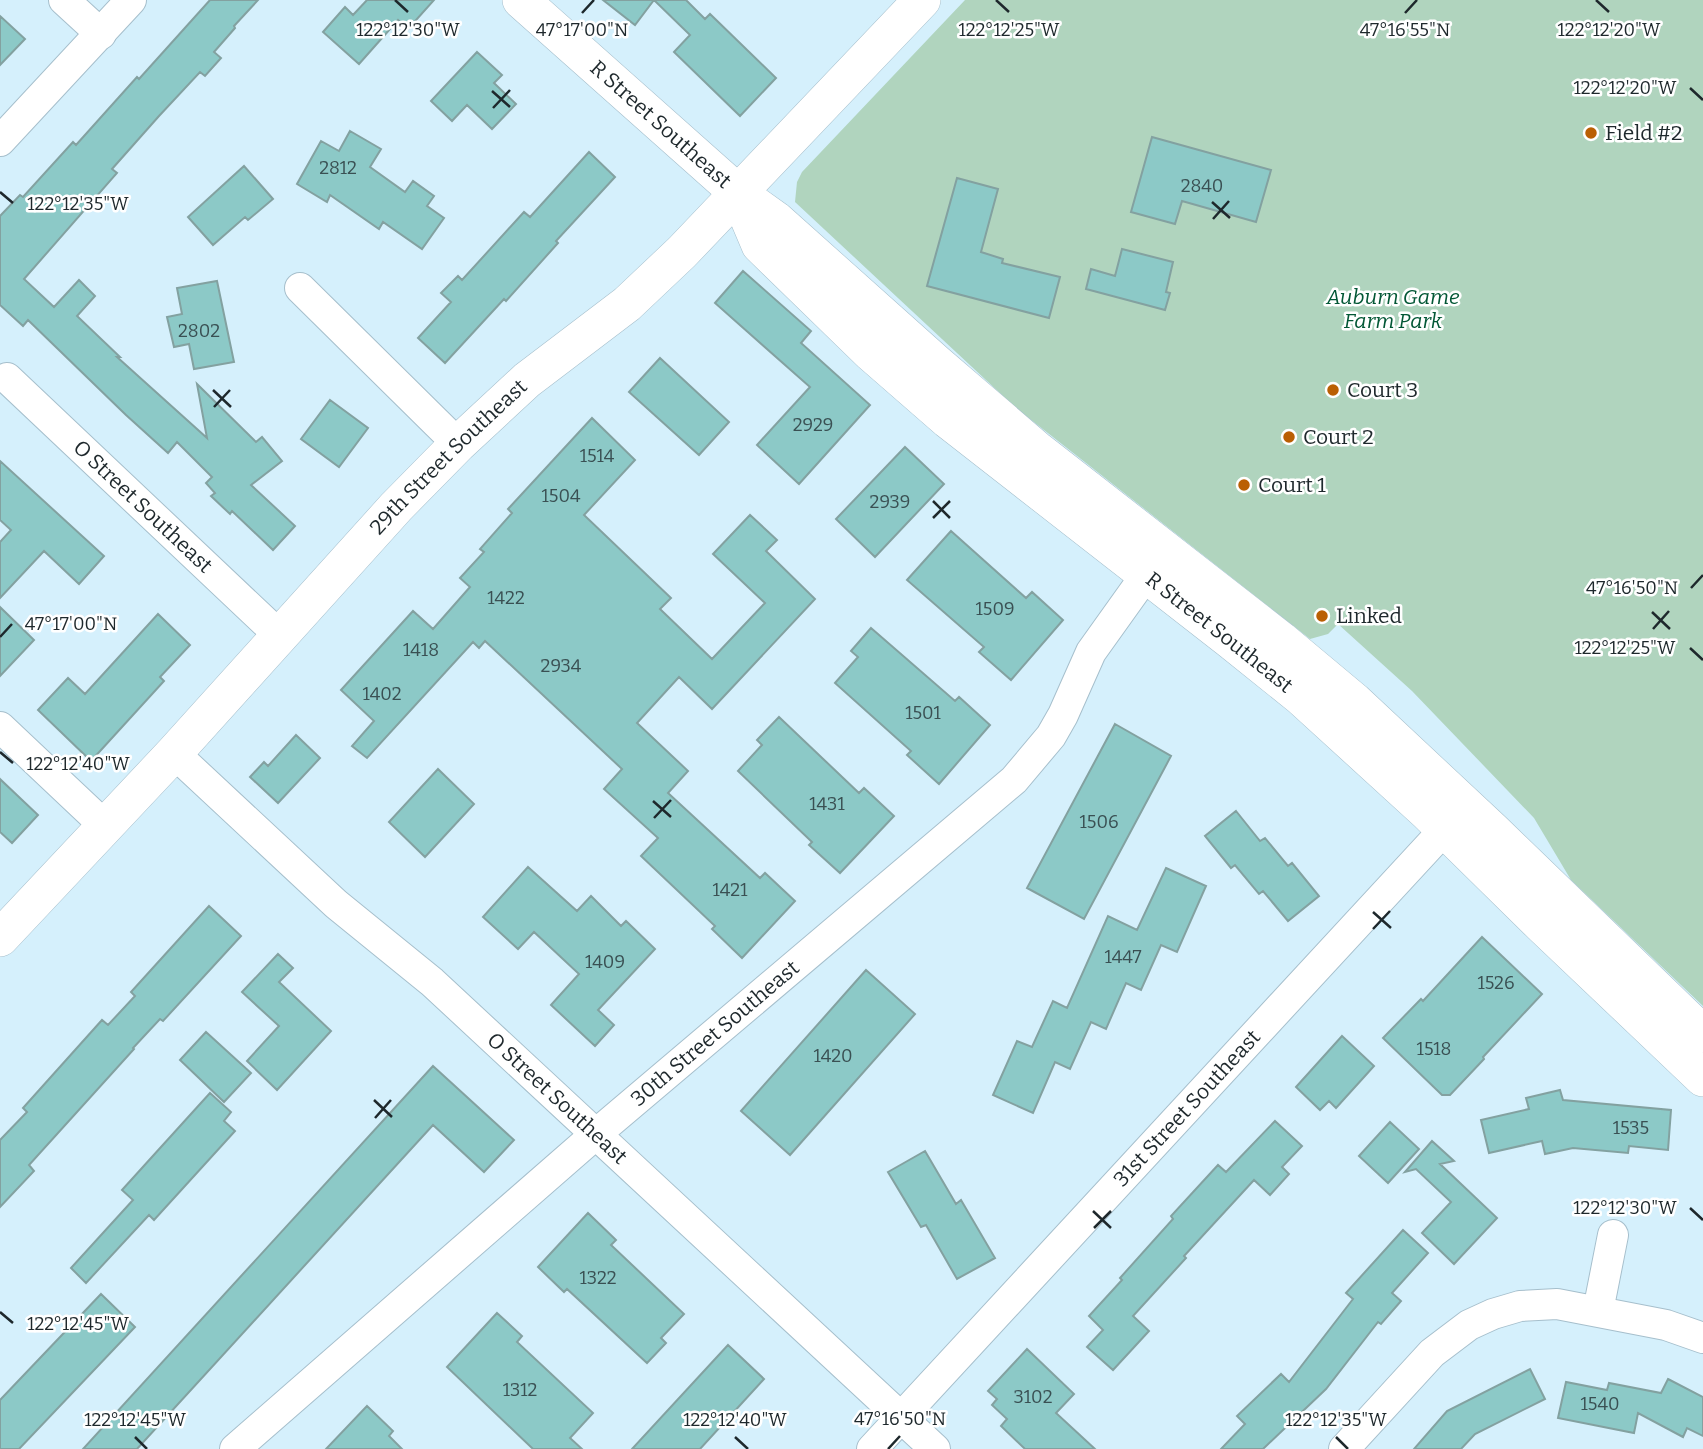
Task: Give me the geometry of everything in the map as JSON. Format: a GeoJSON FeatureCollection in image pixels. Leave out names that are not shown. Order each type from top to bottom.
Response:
{"type":"FeatureCollection","features":[{"type":"Feature","properties":{"kind":"street"},"geometry":{"type":"LineString","coordinates":[[64,0],[101,34]]}},
{"type":"Feature","properties":{"kind":"street"},"geometry":{"type":"LineString","coordinates":[[0,141],[131,0]]}},
{"type":"Feature","properties":{"kind":"street","name":"R Street Southeast"},"geometry":{"type":"LineString","coordinates":[[521,0],[738,194],[784,227],[1036,449],[1263,625],[1354,701],[1703,1034]]}},
{"type":"Feature","properties":{"kind":"street","name":"29th Street Southeast"},"geometry":{"type":"LineString","coordinates":[[0,937],[174,753],[458,443],[527,380],[626,304],[682,252],[922,0]]}},
{"type":"Feature","properties":{"kind":"street","name":"R Street Southeast"},"geometry":{"type":"LineString","coordinates":[[738,194],[760,245],[870,352],[948,420],[1308,703],[1445,829],[1542,926],[1703,1078]]}},
{"type":"Feature","properties":{"kind":"street"},"geometry":{"type":"LineString","coordinates":[[300,288],[458,443]]}},
{"type":"Feature","properties":{"kind":"street","name":"O Street Southeast"},"geometry":{"type":"LineString","coordinates":[[7,378],[280,636]]}},
{"type":"Feature","properties":{"kind":"street","name":"30th Street Southeast"},"geometry":{"type":"LineString","coordinates":[[235,1449],[596,1134],[1014,780],[1051,737],[1091,652],[1146,575]]}},
{"type":"Feature","properties":{"kind":"street"},"geometry":{"type":"LineString","coordinates":[[0,727],[105,826]]}},
{"type":"Feature","properties":{"kind":"street","name":"O Street Southeast"},"geometry":{"type":"LineString","coordinates":[[174,753],[335,904],[432,982],[935,1449]]}},
{"type":"Feature","properties":{"kind":"street","name":"31st Street Southeast"},"geometry":{"type":"LineString","coordinates":[[872,1449],[1445,829]]}},
{"type":"Feature","properties":{"kind":"street"},"geometry":{"type":"LineString","coordinates":[[1598,1311],[1613,1236]]}},
{"type":"Feature","properties":{"kind":"street"},"geometry":{"type":"LineString","coordinates":[[1344,1449],[1432,1353],[1450,1337],[1493,1314],[1532,1305],[1557,1304],[1666,1325],[1703,1338]]}},
{"type":"Feature","properties":{"kind":"green space","name":"Auburn Game Farm Park"},"geometry":{"type":"Polygon","coordinates":[[[965,0],[1703,0],[1703,1006],[1571,880],[1534,818],[1412,691],[1338,624],[1328,634],[1310,639],[1016,408],[795,202],[797,182],[802,172],[965,0]]]}},
{"type":"Feature","properties":{"kind":"building"},"geometry":{"type":"Polygon","coordinates":[[[210,0],[258,0],[214,52],[221,58],[205,76],[200,72],[159,116],[112,169],[117,173],[24,279],[54,307],[79,280],[95,296],[77,316],[120,357],[117,357],[207,438],[197,384],[256,442],[262,437],[282,461],[251,485],[295,526],[273,550],[232,511],[230,514],[211,496],[215,493],[206,483],[212,477],[177,442],[168,453],[28,320],[23,326],[0,305],[0,216],[20,195],[23,197],[73,142],[76,145],[210,0]]]}},
{"type":"Feature","properties":{"kind":"building"},"geometry":{"type":"Polygon","coordinates":[[[367,0],[434,0],[408,29],[398,20],[359,64],[323,32],[345,7],[353,15],[367,0]]]}},
{"type":"Feature","properties":{"kind":"building"},"geometry":{"type":"Polygon","coordinates":[[[603,0],[654,0],[635,25],[603,0]]]}},
{"type":"Feature","properties":{"kind":"building"},"geometry":{"type":"Polygon","coordinates":[[[654,0],[686,0],[705,19],[710,14],[776,78],[740,116],[674,52],[690,35],[654,0]]]}},
{"type":"Feature","properties":{"kind":"building"},"geometry":{"type":"Polygon","coordinates":[[[0,16],[25,39],[0,65],[0,16]]]}},
{"type":"Feature","properties":{"kind":"building"},"geometry":{"type":"Polygon","coordinates":[[[477,52],[502,75],[494,83],[516,104],[492,129],[467,105],[452,121],[431,101],[477,52]]]}},
{"type":"Feature","properties":{"kind":"building"},"geometry":{"type":"Polygon","coordinates":[[[350,131],[381,149],[370,167],[405,192],[413,181],[434,196],[427,206],[444,218],[422,249],[383,222],[379,229],[330,195],[327,202],[297,184],[321,141],[339,151],[350,131]]]}},
{"type":"Feature","properties":{"kind":"building"},"geometry":{"type":"Polygon","coordinates":[[[1152,137],[1271,170],[1256,222],[1182,201],[1175,224],[1131,212],[1152,137]]]}},
{"type":"Feature","properties":{"kind":"building"},"geometry":{"type":"Polygon","coordinates":[[[589,152],[615,177],[506,301],[504,299],[445,363],[418,338],[451,302],[441,293],[458,276],[462,280],[524,212],[530,217],[589,152]]]}},
{"type":"Feature","properties":{"kind":"building"},"geometry":{"type":"Polygon","coordinates":[[[244,166],[273,199],[248,220],[245,217],[213,245],[188,217],[244,166]]]}},
{"type":"Feature","properties":{"kind":"building"},"geometry":{"type":"Polygon","coordinates":[[[957,178],[998,189],[981,252],[1003,259],[1002,263],[1060,277],[1049,318],[927,286],[957,178]]]}},
{"type":"Feature","properties":{"kind":"building"},"geometry":{"type":"Polygon","coordinates":[[[1122,249],[1173,262],[1166,292],[1170,293],[1165,310],[1086,289],[1091,269],[1115,276],[1122,249]]]}},
{"type":"Feature","properties":{"kind":"building"},"geometry":{"type":"Polygon","coordinates":[[[743,271],[811,331],[801,343],[870,405],[799,484],[757,445],[810,387],[715,303],[743,271]]]}},
{"type":"Feature","properties":{"kind":"building"},"geometry":{"type":"Polygon","coordinates":[[[217,281],[234,362],[194,369],[189,344],[174,347],[167,317],[182,314],[177,288],[217,281]]]}},
{"type":"Feature","properties":{"kind":"building"},"geometry":{"type":"Polygon","coordinates":[[[660,358],[729,422],[699,455],[629,392],[660,358]]]}},
{"type":"Feature","properties":{"kind":"building"},"geometry":{"type":"Polygon","coordinates":[[[330,400],[368,428],[339,467],[301,439],[330,400]]]}},
{"type":"Feature","properties":{"kind":"building"},"geometry":{"type":"Polygon","coordinates":[[[592,418],[635,460],[584,515],[671,598],[660,609],[712,659],[765,603],[713,554],[750,515],[777,540],[766,551],[815,599],[712,709],[679,677],[637,723],[688,771],[668,793],[760,878],[765,873],[795,901],[742,958],[712,929],[715,926],[641,856],[658,838],[604,789],[622,769],[485,641],[479,648],[473,642],[367,758],[352,746],[374,721],[341,690],[413,611],[433,629],[470,587],[460,578],[484,552],[480,549],[512,513],[508,509],[592,418]]]}},
{"type":"Feature","properties":{"kind":"building"},"geometry":{"type":"Polygon","coordinates":[[[905,447],[944,484],[875,557],[836,519],[905,447]]]}},
{"type":"Feature","properties":{"kind":"building"},"geometry":{"type":"Polygon","coordinates":[[[0,461],[104,556],[79,584],[44,551],[0,598],[0,542],[11,530],[0,520],[0,461]]]}},
{"type":"Feature","properties":{"kind":"building"},"geometry":{"type":"Polygon","coordinates":[[[951,531],[1026,598],[1032,592],[1063,620],[1011,680],[979,652],[984,647],[907,580],[951,531]]]}},
{"type":"Feature","properties":{"kind":"building"},"geometry":{"type":"Polygon","coordinates":[[[0,607],[34,640],[0,676],[0,607]]]}},
{"type":"Feature","properties":{"kind":"building"},"geometry":{"type":"Polygon","coordinates":[[[158,614],[190,645],[160,677],[164,681],[91,761],[38,710],[68,678],[85,694],[158,614]]]}},
{"type":"Feature","properties":{"kind":"building"},"geometry":{"type":"Polygon","coordinates":[[[871,628],[955,701],[959,697],[990,725],[939,784],[907,755],[911,751],[835,683],[858,657],[851,651],[871,628]]]}},
{"type":"Feature","properties":{"kind":"building"},"geometry":{"type":"Polygon","coordinates":[[[779,717],[859,793],[864,788],[894,816],[840,873],[809,845],[812,842],[738,771],[762,745],[757,740],[779,717]]]}},
{"type":"Feature","properties":{"kind":"building"},"geometry":{"type":"Polygon","coordinates":[[[1115,724],[1171,756],[1084,919],[1027,888],[1115,724]]]}},
{"type":"Feature","properties":{"kind":"building"},"geometry":{"type":"Polygon","coordinates":[[[296,735],[320,758],[278,803],[250,777],[264,762],[268,766],[296,735]]]}},
{"type":"Feature","properties":{"kind":"building"},"geometry":{"type":"Polygon","coordinates":[[[438,769],[474,804],[425,857],[389,822],[438,769]]]}},
{"type":"Feature","properties":{"kind":"building"},"geometry":{"type":"Polygon","coordinates":[[[0,779],[38,815],[12,843],[0,832],[0,779]]]}},
{"type":"Feature","properties":{"kind":"building"},"geometry":{"type":"Polygon","coordinates":[[[1236,811],[1260,841],[1265,838],[1288,866],[1292,863],[1319,896],[1288,921],[1263,891],[1259,894],[1235,865],[1231,868],[1205,836],[1236,811]]]}},
{"type":"Feature","properties":{"kind":"building"},"geometry":{"type":"Polygon","coordinates":[[[528,867],[577,911],[591,896],[621,926],[626,921],[655,949],[598,1010],[614,1025],[595,1046],[551,1005],[579,974],[534,932],[518,949],[483,917],[528,867]]]}},
{"type":"Feature","properties":{"kind":"building"},"geometry":{"type":"Polygon","coordinates":[[[1166,868],[1206,886],[1177,952],[1161,945],[1141,990],[1126,983],[1106,1029],[1091,1022],[1070,1069],[1055,1062],[1033,1113],[993,1095],[1017,1041],[1032,1047],[1053,1001],[1067,1008],[1108,916],[1137,930],[1166,868]]]}},
{"type":"Feature","properties":{"kind":"building"},"geometry":{"type":"Polygon","coordinates":[[[209,906],[241,936],[163,1021],[160,1019],[133,1048],[29,1165],[34,1171],[0,1207],[0,1140],[27,1112],[23,1108],[102,1020],[108,1025],[135,996],[131,992],[209,906]]]}},
{"type":"Feature","properties":{"kind":"building"},"geometry":{"type":"Polygon","coordinates":[[[1482,937],[1542,994],[1450,1095],[1442,1095],[1383,1038],[1421,999],[1423,1001],[1482,937]]]}},
{"type":"Feature","properties":{"kind":"building"},"geometry":{"type":"Polygon","coordinates":[[[278,954],[293,968],[279,982],[331,1031],[277,1090],[247,1061],[279,1026],[242,992],[278,954]]]}},
{"type":"Feature","properties":{"kind":"building"},"geometry":{"type":"Polygon","coordinates":[[[866,970],[915,1014],[790,1155],[741,1111],[866,970]]]}},
{"type":"Feature","properties":{"kind":"building"},"geometry":{"type":"Polygon","coordinates":[[[206,1032],[251,1073],[224,1102],[180,1060],[206,1032]]]}},
{"type":"Feature","properties":{"kind":"building"},"geometry":{"type":"Polygon","coordinates":[[[1342,1036],[1374,1066],[1336,1108],[1329,1101],[1320,1110],[1296,1087],[1342,1036]]]}},
{"type":"Feature","properties":{"kind":"building"},"geometry":{"type":"Polygon","coordinates":[[[433,1066],[514,1140],[484,1172],[433,1125],[137,1449],[83,1449],[433,1066]]]}},
{"type":"Feature","properties":{"kind":"building"},"geometry":{"type":"Polygon","coordinates":[[[1560,1090],[1563,1100],[1671,1110],[1668,1150],[1629,1146],[1628,1153],[1573,1148],[1545,1154],[1542,1141],[1489,1153],[1481,1120],[1529,1109],[1526,1098],[1560,1090]]]}},
{"type":"Feature","properties":{"kind":"building"},"geometry":{"type":"Polygon","coordinates":[[[210,1093],[231,1112],[224,1121],[235,1131],[154,1220],[149,1215],[86,1283],[71,1268],[133,1200],[122,1190],[210,1093]]]}},
{"type":"Feature","properties":{"kind":"building"},"geometry":{"type":"Polygon","coordinates":[[[1275,1121],[1302,1146],[1282,1167],[1289,1174],[1270,1195],[1254,1180],[1184,1256],[1186,1258],[1133,1316],[1149,1331],[1113,1370],[1087,1347],[1103,1330],[1089,1316],[1173,1219],[1171,1216],[1218,1165],[1226,1172],[1275,1121]]]}},
{"type":"Feature","properties":{"kind":"building"},"geometry":{"type":"Polygon","coordinates":[[[1390,1122],[1419,1149],[1388,1183],[1359,1156],[1390,1122]]]}},
{"type":"Feature","properties":{"kind":"building"},"geometry":{"type":"Polygon","coordinates":[[[1432,1141],[1454,1161],[1440,1164],[1497,1218],[1454,1264],[1422,1233],[1451,1202],[1416,1169],[1405,1172],[1432,1141]]]}},
{"type":"Feature","properties":{"kind":"building"},"geometry":{"type":"Polygon","coordinates":[[[925,1151],[956,1204],[961,1200],[995,1258],[957,1279],[926,1225],[921,1227],[888,1172],[925,1151]]]}},
{"type":"Feature","properties":{"kind":"building"},"geometry":{"type":"Polygon","coordinates":[[[588,1213],[616,1240],[611,1245],[684,1314],[661,1338],[666,1343],[647,1363],[567,1289],[564,1292],[538,1267],[588,1213]]]}},
{"type":"Feature","properties":{"kind":"building"},"geometry":{"type":"Polygon","coordinates":[[[1403,1230],[1428,1253],[1392,1293],[1401,1301],[1381,1324],[1378,1322],[1326,1389],[1263,1449],[1221,1449],[1245,1424],[1237,1416],[1281,1374],[1289,1382],[1353,1299],[1346,1293],[1403,1230]]]}},
{"type":"Feature","properties":{"kind":"building"},"geometry":{"type":"Polygon","coordinates":[[[101,1294],[135,1327],[19,1449],[0,1449],[0,1400],[101,1294]]]}},
{"type":"Feature","properties":{"kind":"building"},"geometry":{"type":"Polygon","coordinates":[[[497,1313],[522,1336],[517,1342],[593,1413],[570,1438],[582,1449],[533,1449],[447,1367],[497,1313]]]}},
{"type":"Feature","properties":{"kind":"building"},"geometry":{"type":"Polygon","coordinates":[[[728,1345],[764,1379],[700,1449],[632,1449],[728,1345]]]}},
{"type":"Feature","properties":{"kind":"building"},"geometry":{"type":"Polygon","coordinates":[[[1027,1349],[1074,1394],[1056,1413],[1095,1449],[1025,1449],[1001,1426],[1007,1419],[992,1405],[997,1399],[988,1391],[1027,1349]]]}},
{"type":"Feature","properties":{"kind":"building"},"geometry":{"type":"Polygon","coordinates":[[[1530,1369],[1545,1399],[1475,1434],[1461,1449],[1414,1449],[1447,1411],[1530,1369]]]}},
{"type":"Feature","properties":{"kind":"building"},"geometry":{"type":"Polygon","coordinates":[[[1668,1379],[1703,1397],[1703,1436],[1687,1428],[1683,1437],[1638,1413],[1634,1433],[1558,1418],[1566,1382],[1607,1390],[1609,1383],[1661,1393],[1668,1379]]]}},
{"type":"Feature","properties":{"kind":"building"},"geometry":{"type":"Polygon","coordinates":[[[367,1406],[393,1431],[389,1436],[402,1449],[326,1449],[367,1406]]]}},
{"type":"Feature","properties":{"kind":"place","name":"Field #2"},"geometry":{"type":"Point","coordinates":[1591,133]}},
{"type":"Feature","properties":{"kind":"place","name":"Court 3"},"geometry":{"type":"Point","coordinates":[1333,390]}},
{"type":"Feature","properties":{"kind":"place","name":"Court 2"},"geometry":{"type":"Point","coordinates":[1289,437]}},
{"type":"Feature","properties":{"kind":"place","name":"Court 1"},"geometry":{"type":"Point","coordinates":[1244,485]}},
{"type":"Feature","properties":{"kind":"place","name":"Linked"},"geometry":{"type":"Point","coordinates":[1322,616]}}]}
